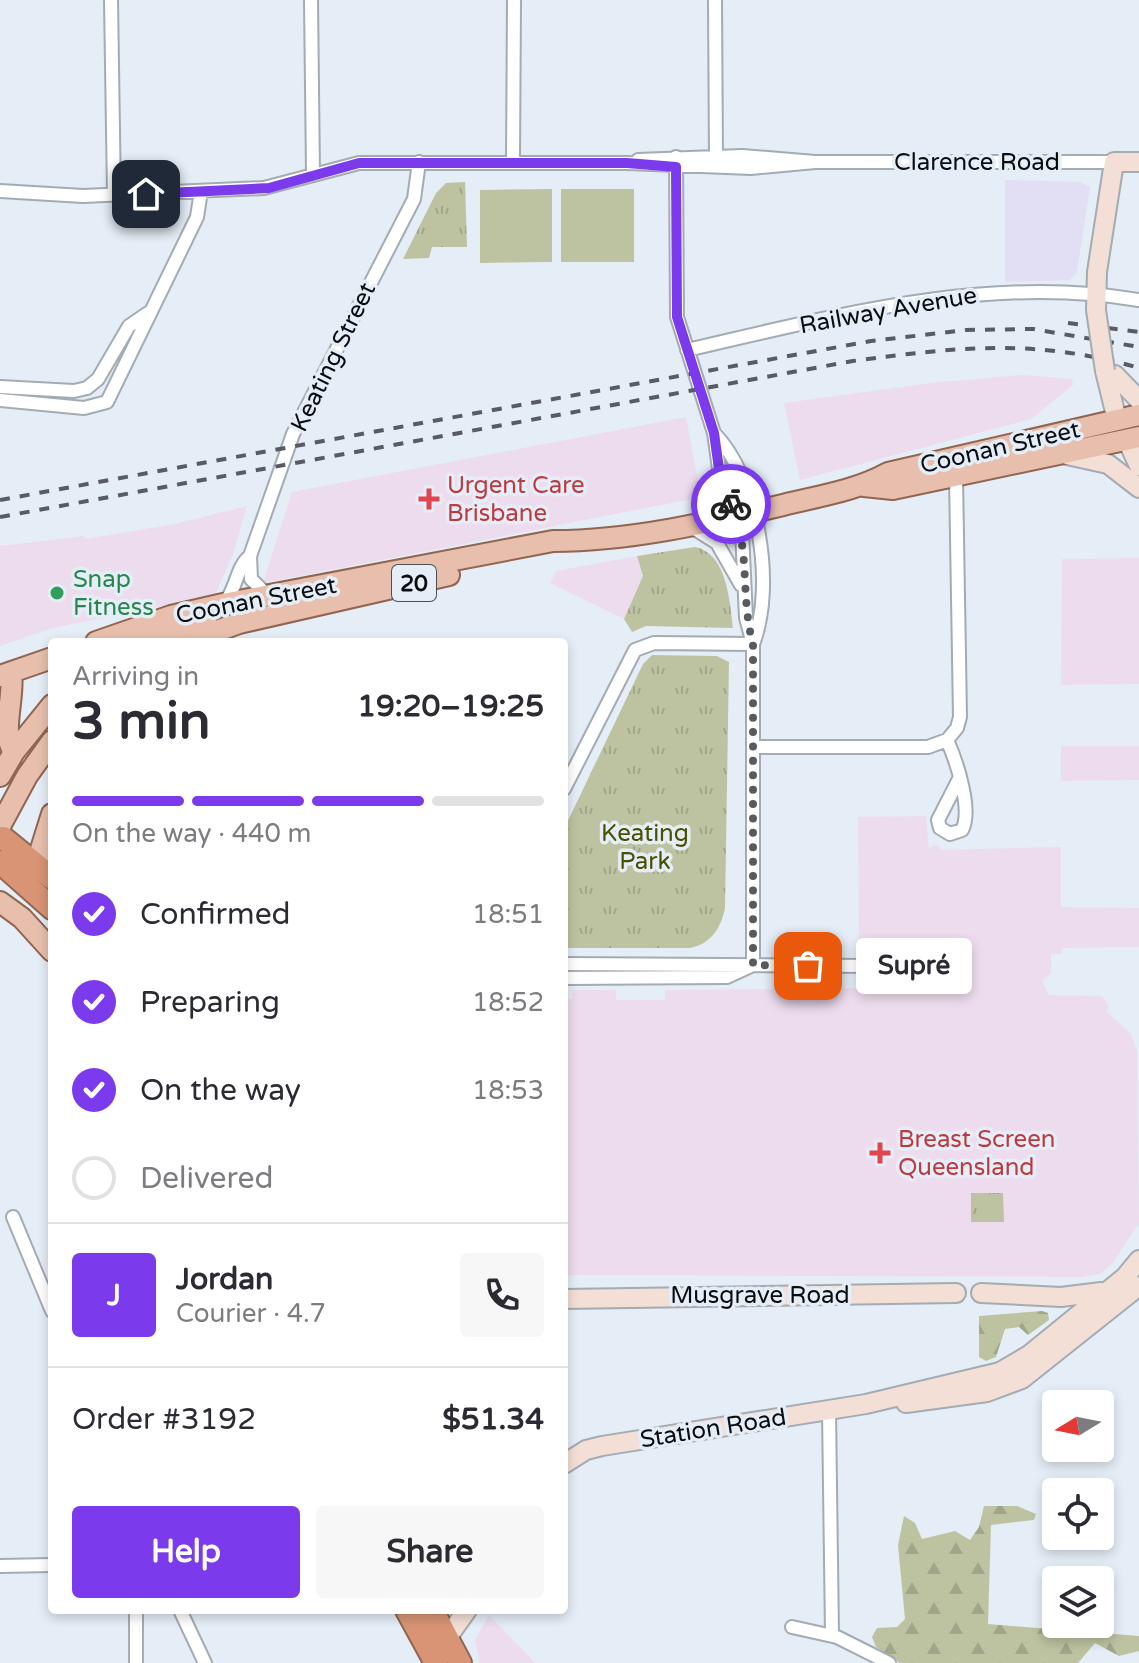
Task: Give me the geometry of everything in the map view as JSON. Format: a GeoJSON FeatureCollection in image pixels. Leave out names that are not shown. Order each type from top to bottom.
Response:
{"type":"FeatureCollection","features":[{"type":"Feature","properties":{"kind":"highway"},"geometry":{"type":"LineString","coordinates":[[1,832],[44,872]]}},
{"type":"Feature","properties":{"kind":"highway"},"geometry":{"type":"LineString","coordinates":[[0,862],[48,904]]}},
{"type":"Feature","properties":{"kind":"highway"},"geometry":{"type":"LineString","coordinates":[[410,1614],[437,1650],[460,1663]]}},
{"type":"Feature","properties":{"kind":"highway"},"geometry":{"type":"LineString","coordinates":[[432,1614],[437,1650]]}},
{"type":"Feature","properties":{"kind":"main road","name":"Coonan Street"},"geometry":{"type":"LineString","coordinates":[[108,638],[171,616],[223,604],[553,541],[589,541],[745,513],[864,486],[888,473],[1139,415]]}},
{"type":"Feature","properties":{"kind":"main road"},"geometry":{"type":"LineString","coordinates":[[1117,420],[1133,439]]}},
{"type":"Feature","properties":{"kind":"main road","name":"Coonan Street"},"geometry":{"type":"LineString","coordinates":[[864,486],[893,489],[1133,439]]}},
{"type":"Feature","properties":{"kind":"main road","name":"Coonan Street"},"geometry":{"type":"LineString","coordinates":[[198,638],[239,623],[555,555],[589,541]]}},
{"type":"Feature","properties":{"kind":"main road","name":"Coonan Street"},"geometry":{"type":"LineString","coordinates":[[154,638],[194,624],[356,585],[372,576]]}},
{"type":"Feature","properties":{"kind":"main road"},"geometry":{"type":"LineString","coordinates":[[14,752],[7,746],[13,693],[5,674],[48,659]]}},
{"type":"Feature","properties":{"kind":"main road"},"geometry":{"type":"LineString","coordinates":[[0,776],[14,752],[48,710]]}},
{"type":"Feature","properties":{"kind":"main road"},"geometry":{"type":"LineString","coordinates":[[14,752],[41,747],[48,743]]}},
{"type":"Feature","properties":{"kind":"main road"},"geometry":{"type":"LineString","coordinates":[[1,832],[15,798],[48,746]]}},
{"type":"Feature","properties":{"kind":"main road"},"geometry":{"type":"LineString","coordinates":[[44,872],[48,843]]}},
{"type":"Feature","properties":{"kind":"main road"},"geometry":{"type":"LineString","coordinates":[[0,902],[22,918],[48,947]]}},
{"type":"Feature","properties":{"kind":"street"},"geometry":{"type":"LineString","coordinates":[[111,0],[114,195]]}},
{"type":"Feature","properties":{"kind":"street"},"geometry":{"type":"LineString","coordinates":[[311,0],[313,173]]}},
{"type":"Feature","properties":{"kind":"street"},"geometry":{"type":"LineString","coordinates":[[513,162],[514,0]]}},
{"type":"Feature","properties":{"kind":"street"},"geometry":{"type":"LineString","coordinates":[[715,0],[716,162]]}},
{"type":"Feature","properties":{"kind":"street","name":"Clarence Road"},"geometry":{"type":"LineString","coordinates":[[0,191],[114,195],[275,187],[313,173],[359,163],[716,162],[766,156],[815,162],[1139,162]]}},
{"type":"Feature","properties":{"kind":"street","name":"Keating Street"},"geometry":{"type":"LineString","coordinates":[[223,604],[229,598],[244,561],[250,556],[293,434],[414,199],[419,162]]}},
{"type":"Feature","properties":{"kind":"street"},"geometry":{"type":"LineString","coordinates":[[676,162],[676,306],[714,433],[719,469],[760,534],[760,624],[753,644]]}},
{"type":"Feature","properties":{"kind":"street"},"geometry":{"type":"LineString","coordinates":[[1114,162],[1096,304],[1101,346],[1110,373],[1117,420]]}},
{"type":"Feature","properties":{"kind":"street"},"geometry":{"type":"LineString","coordinates":[[0,400],[84,408],[107,402],[197,217],[201,191]]}},
{"type":"Feature","properties":{"kind":"street","name":"Railway Avenue"},"geometry":{"type":"LineString","coordinates":[[687,350],[929,299],[1055,292],[1096,304],[1139,300]]}},
{"type":"Feature","properties":{"kind":"street"},"geometry":{"type":"LineString","coordinates":[[0,387],[74,391],[87,388],[98,379],[129,326],[148,313]]}},
{"type":"Feature","properties":{"kind":"street"},"geometry":{"type":"LineString","coordinates":[[1110,373],[1139,400]]}},
{"type":"Feature","properties":{"kind":"street"},"geometry":{"type":"LineString","coordinates":[[1133,439],[1139,466]]}},
{"type":"Feature","properties":{"kind":"street"},"geometry":{"type":"LineString","coordinates":[[1054,456],[1098,460],[1139,488]]}},
{"type":"Feature","properties":{"kind":"street"},"geometry":{"type":"LineString","coordinates":[[754,747],[928,747],[947,740],[957,728],[960,717],[956,476]]}},
{"type":"Feature","properties":{"kind":"street"},"geometry":{"type":"LineString","coordinates":[[745,513],[745,606]]}},
{"type":"Feature","properties":{"kind":"street"},"geometry":{"type":"LineString","coordinates":[[678,526],[697,529],[715,541],[735,571],[753,644],[753,965]]}},
{"type":"Feature","properties":{"kind":"street"},"geometry":{"type":"LineString","coordinates":[[250,556],[251,579],[268,596]]}},
{"type":"Feature","properties":{"kind":"street"},"geometry":{"type":"LineString","coordinates":[[568,781],[635,650],[657,643],[753,644]]}},
{"type":"Feature","properties":{"kind":"street"},"geometry":{"type":"LineString","coordinates":[[947,740],[959,779]]}},
{"type":"Feature","properties":{"kind":"street"},"geometry":{"type":"LineString","coordinates":[[568,964],[868,966]]}},
{"type":"Feature","properties":{"kind":"street"},"geometry":{"type":"LineString","coordinates":[[568,978],[724,977],[736,975],[753,965]]}},
{"type":"Feature","properties":{"kind":"street"},"geometry":{"type":"LineString","coordinates":[[13,1217],[48,1301]]}},
{"type":"Feature","properties":{"kind":"street","name":"Station Road"},"geometry":{"type":"LineString","coordinates":[[866,1404],[919,1402],[1002,1388],[1035,1371],[1123,1295],[1139,1260]]}},
{"type":"Feature","properties":{"kind":"street","name":"Station Road"},"geometry":{"type":"LineString","coordinates":[[568,1461],[586,1450],[602,1446],[866,1404],[1005,1369],[1029,1355],[1078,1312],[1139,1286]]}},
{"type":"Feature","properties":{"kind":"street"},"geometry":{"type":"LineString","coordinates":[[568,1291],[599,1296]]}},
{"type":"Feature","properties":{"kind":"street","name":"Musgrave Road"},"geometry":{"type":"LineString","coordinates":[[568,1299],[956,1293]]}},
{"type":"Feature","properties":{"kind":"street"},"geometry":{"type":"LineString","coordinates":[[981,1293],[1061,1297],[1123,1295]]}},
{"type":"Feature","properties":{"kind":"street"},"geometry":{"type":"LineString","coordinates":[[1061,1297],[1071,1302],[1078,1312],[1081,1325],[1078,1334]]}},
{"type":"Feature","properties":{"kind":"street"},"geometry":{"type":"LineString","coordinates":[[829,1410],[832,1635]]}},
{"type":"Feature","properties":{"kind":"street"},"geometry":{"type":"LineString","coordinates":[[0,1566],[48,1565]]}},
{"type":"Feature","properties":{"kind":"street"},"geometry":{"type":"LineString","coordinates":[[136,1663],[137,1614]]}},
{"type":"Feature","properties":{"kind":"street"},"geometry":{"type":"LineString","coordinates":[[182,1614],[205,1663]]}},
{"type":"Feature","properties":{"kind":"street"},"geometry":{"type":"LineString","coordinates":[[437,1650],[464,1614]]}},
{"type":"Feature","properties":{"kind":"street"},"geometry":{"type":"LineString","coordinates":[[792,1627],[832,1635],[889,1663]]}},
{"type":"Feature","properties":{"kind":"shaded area"},"geometry":{"type":"Polygon","coordinates":[[[1005,180],[1080,182],[1090,187],[1077,272],[1070,280],[1005,282],[1005,180]]]}},
{"type":"Feature","properties":{"kind":"shaded area"},"geometry":{"type":"Polygon","coordinates":[[[1021,375],[1072,379],[1073,385],[1031,419],[800,480],[784,403],[931,383],[1021,375]]]}},
{"type":"Feature","properties":{"kind":"shaded area"},"geometry":{"type":"Polygon","coordinates":[[[686,417],[699,486],[692,499],[263,583],[292,492],[686,417]]]}},
{"type":"Feature","properties":{"kind":"shaded area"},"geometry":{"type":"Polygon","coordinates":[[[247,506],[233,554],[215,595],[49,629],[0,646],[0,546],[84,536],[85,539],[175,524],[247,506]]]}},
{"type":"Feature","properties":{"kind":"shaded area"},"geometry":{"type":"Polygon","coordinates":[[[637,556],[643,576],[624,619],[550,583],[556,571],[637,556]]]}},
{"type":"Feature","properties":{"kind":"shaded area"},"geometry":{"type":"Polygon","coordinates":[[[1139,558],[1139,684],[1061,685],[1062,559],[1139,558]]]}},
{"type":"Feature","properties":{"kind":"shaded area"},"geometry":{"type":"Polygon","coordinates":[[[1061,746],[1139,746],[1139,780],[1061,781],[1061,746]]]}},
{"type":"Feature","properties":{"kind":"shaded area"},"geometry":{"type":"Polygon","coordinates":[[[926,816],[929,850],[939,845],[940,850],[1061,847],[1061,907],[1139,908],[1139,947],[1062,948],[1061,954],[1051,954],[1051,973],[1042,981],[1049,995],[1102,996],[1109,1006],[1106,1011],[1131,1034],[1137,1051],[1139,1223],[1112,1264],[1100,1274],[1081,1277],[568,1275],[568,1000],[572,999],[572,990],[616,990],[616,1000],[665,1000],[665,990],[868,988],[869,948],[859,948],[858,817],[926,816]]]}},
{"type":"Feature","properties":{"kind":"shaded area"},"geometry":{"type":"Polygon","coordinates":[[[489,1615],[535,1663],[480,1663],[475,1640],[489,1615]]]}},
{"type":"Feature","properties":{"kind":"green space"},"geometry":{"type":"Polygon","coordinates":[[[465,182],[467,247],[432,247],[429,258],[403,259],[436,193],[446,183],[465,182]]]}},
{"type":"Feature","properties":{"kind":"green space"},"geometry":{"type":"Polygon","coordinates":[[[552,189],[552,262],[480,263],[480,190],[552,189]]]}},
{"type":"Feature","properties":{"kind":"green space"},"geometry":{"type":"Polygon","coordinates":[[[561,189],[634,189],[634,262],[561,262],[561,189]]]}},
{"type":"Feature","properties":{"kind":"green space"},"geometry":{"type":"Polygon","coordinates":[[[695,547],[706,551],[720,568],[728,593],[733,628],[646,626],[632,632],[624,619],[643,576],[637,556],[695,547]]]}},
{"type":"Feature","properties":{"kind":"green space","name":"Keating Park"},"geometry":{"type":"Polygon","coordinates":[[[652,655],[717,656],[729,662],[725,908],[718,928],[709,939],[690,948],[568,948],[568,821],[643,664],[652,655]]]}},
{"type":"Feature","properties":{"kind":"green space"},"geometry":{"type":"Polygon","coordinates":[[[971,1193],[1003,1193],[1004,1222],[971,1222],[971,1193]]]}},
{"type":"Feature","properties":{"kind":"green space"},"geometry":{"type":"Polygon","coordinates":[[[1048,1313],[1049,1320],[1028,1335],[1019,1327],[1005,1329],[996,1357],[986,1361],[979,1357],[979,1316],[1048,1313]]]}},
{"type":"Feature","properties":{"kind":"green space"},"geometry":{"type":"Polygon","coordinates":[[[984,1506],[1017,1506],[1036,1514],[1034,1520],[991,1525],[988,1624],[1042,1628],[1042,1638],[1114,1638],[1114,1634],[1139,1636],[1139,1651],[1119,1656],[1095,1643],[1078,1663],[900,1663],[876,1647],[872,1637],[877,1628],[897,1627],[905,1619],[898,1545],[904,1516],[915,1523],[922,1539],[955,1531],[970,1540],[979,1527],[984,1506]]]}},
{"type":"Feature","properties":{"kind":"railway"},"geometry":{"type":"LineString","coordinates":[[1068,323],[1139,332]]}},
{"type":"Feature","properties":{"kind":"railway"},"geometry":{"type":"LineString","coordinates":[[0,500],[871,341],[966,330],[1033,329],[1139,347]]}},
{"type":"Feature","properties":{"kind":"railway"},"geometry":{"type":"LineString","coordinates":[[0,517],[853,361],[996,348],[1065,352],[1139,368]]}},
{"type":"Feature","properties":{"kind":"way so far"},"geometry":{"type":"LineString","coordinates":[[731,504],[742,534],[746,618],[753,644],[753,965],[808,966]]}},
{"type":"Feature","properties":{"kind":"place","name":"Urgent Care Brisbane"},"geometry":{"type":"Point","coordinates":[429,499]}},
{"type":"Feature","properties":{"kind":"place","name":"Snap Fitness"},"geometry":{"type":"Point","coordinates":[57,593]}},
{"type":"Feature","properties":{"kind":"place","name":"Supré"},"geometry":{"type":"Point","coordinates":[808,966]}},
{"type":"Feature","properties":{"kind":"place","name":"Breast Screen Queensland"},"geometry":{"type":"Point","coordinates":[880,1153]}},
{"type":"Feature","properties":{"kind":"route"},"geometry":{"type":"LineString","coordinates":[[146,194],[269,188],[318,171],[359,163],[627,163],[676,167],[677,317],[714,433],[719,469],[731,504]]}}]}
